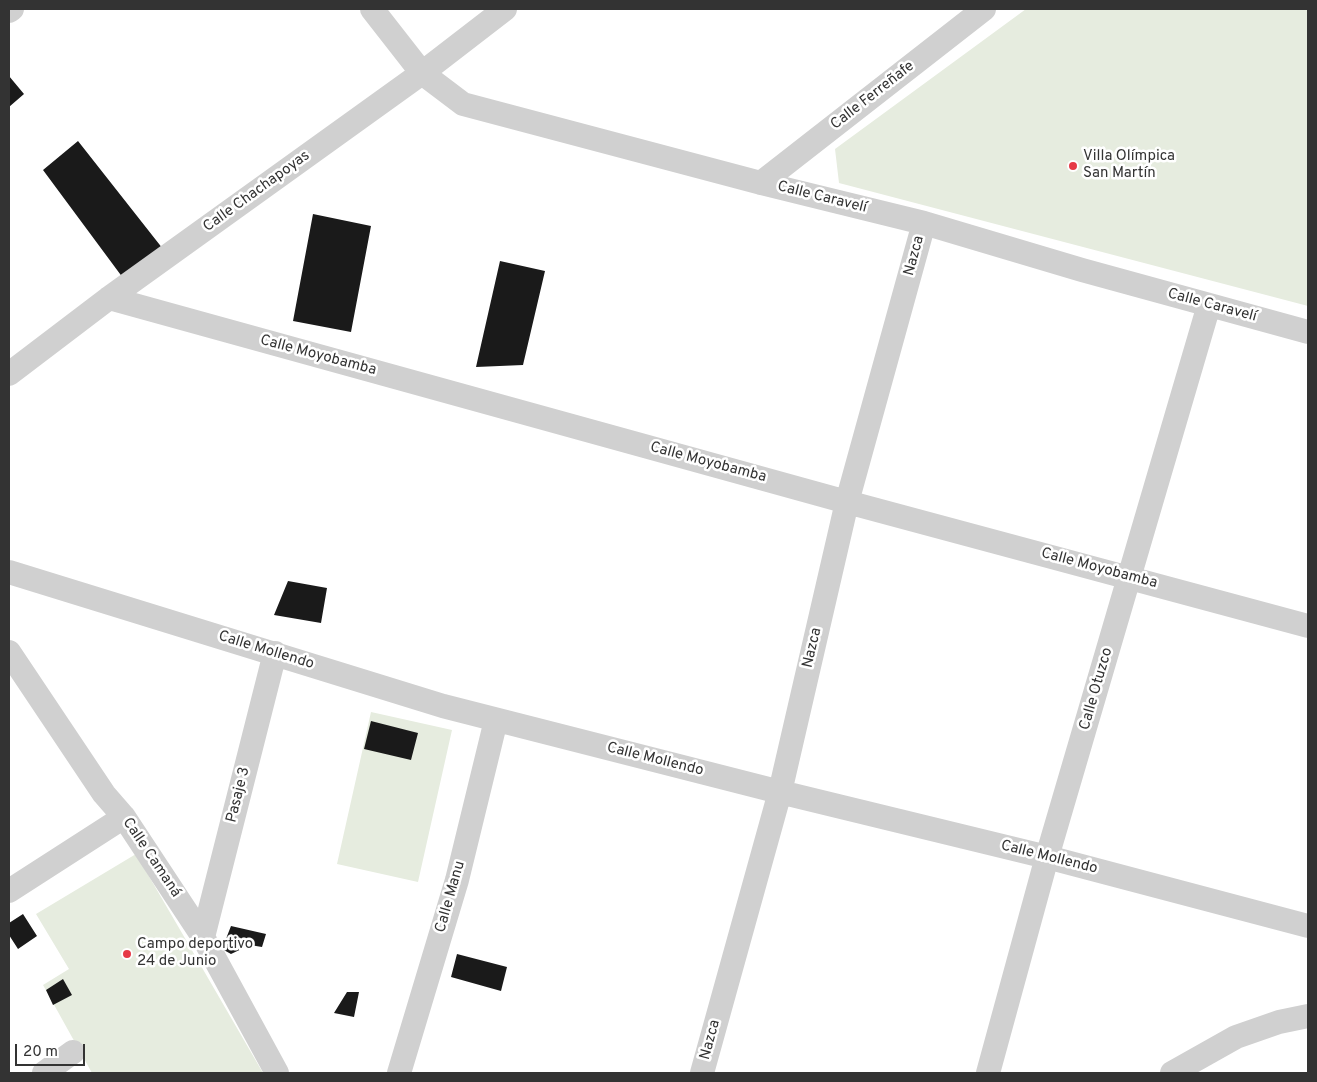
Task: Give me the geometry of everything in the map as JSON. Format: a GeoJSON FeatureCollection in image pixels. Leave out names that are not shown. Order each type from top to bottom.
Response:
{"type":"FeatureCollection","features":[{"type":"Feature","properties":{"kind":"street","name":"Calle Caravelí"},"geometry":{"type":"LineString","coordinates":[[372,9],[422,74],[463,104],[761,183],[924,223],[1082,270],[1308,332]]}},
{"type":"Feature","properties":{"kind":"street","name":"Calle Chachapoyas"},"geometry":{"type":"LineString","coordinates":[[9,374],[109,298],[422,74],[505,9]]}},
{"type":"Feature","properties":{"kind":"street","name":"Calle Ferreñafe"},"geometry":{"type":"LineString","coordinates":[[761,183],[984,9]]}},
{"type":"Feature","properties":{"kind":"street","name":"Nazca"},"geometry":{"type":"LineString","coordinates":[[702,1073],[780,792],[847,502],[924,223]]}},
{"type":"Feature","properties":{"kind":"street","name":"Calle Moyobamba"},"geometry":{"type":"LineString","coordinates":[[109,298],[847,502],[1308,626]]}},
{"type":"Feature","properties":{"kind":"street","name":"Calle Otuzco"},"geometry":{"type":"LineString","coordinates":[[988,1073],[1047,857],[1209,305]]}},
{"type":"Feature","properties":{"kind":"street","name":"Calle Mollendo"},"geometry":{"type":"LineString","coordinates":[[9,572],[443,706],[780,792],[1047,857],[1308,926]]}},
{"type":"Feature","properties":{"kind":"street","name":"Calle Camaná"},"geometry":{"type":"LineString","coordinates":[[9,652],[104,794],[124,818],[203,937],[277,1073]]}},
{"type":"Feature","properties":{"kind":"street","name":"Pasaje 3"},"geometry":{"type":"LineString","coordinates":[[203,937],[275,653]]}},
{"type":"Feature","properties":{"kind":"street","name":"Calle Manu"},"geometry":{"type":"LineString","coordinates":[[399,1073],[456,880],[496,720]]}},
{"type":"Feature","properties":{"kind":"street"},"geometry":{"type":"LineString","coordinates":[[9,891],[124,818]]}},
{"type":"Feature","properties":{"kind":"street"},"geometry":{"type":"LineString","coordinates":[[1172,1073],[1236,1038],[1279,1022],[1308,1016]]}},
{"type":"Feature","properties":{"kind":"street"},"geometry":{"type":"LineString","coordinates":[[44,1073],[73,1052]]}},
{"type":"Feature","properties":{"kind":"shaded area","name":"Villa Olímpica San Martín"},"geometry":{"type":"Polygon","coordinates":[[[1026,9],[1308,9],[1308,306],[839,183],[835,149],[1026,9]]]}},
{"type":"Feature","properties":{"kind":"shaded area"},"geometry":{"type":"Polygon","coordinates":[[[371,712],[452,730],[418,882],[337,864],[371,712]]]}},
{"type":"Feature","properties":{"kind":"shaded area","name":"Campo deportivo 24 de Junio"},"geometry":{"type":"Polygon","coordinates":[[[136,854],[263,1073],[92,1073],[43,985],[69,969],[36,914],[136,854]]]}},
{"type":"Feature","properties":{"kind":"building"},"geometry":{"type":"Polygon","coordinates":[[[9,76],[24,94],[9,107],[9,76]]]}},
{"type":"Feature","properties":{"kind":"building"},"geometry":{"type":"Polygon","coordinates":[[[78,141],[163,249],[123,278],[43,170],[78,141]]]}},
{"type":"Feature","properties":{"kind":"building"},"geometry":{"type":"Polygon","coordinates":[[[313,214],[371,226],[351,332],[293,321],[313,214]]]}},
{"type":"Feature","properties":{"kind":"building"},"geometry":{"type":"Polygon","coordinates":[[[500,261],[545,271],[523,365],[476,367],[500,261]]]}},
{"type":"Feature","properties":{"kind":"building"},"geometry":{"type":"Polygon","coordinates":[[[288,581],[327,588],[321,623],[274,615],[288,581]]]}},
{"type":"Feature","properties":{"kind":"building"},"geometry":{"type":"Polygon","coordinates":[[[371,721],[418,733],[411,760],[364,749],[371,721]]]}},
{"type":"Feature","properties":{"kind":"building"},"geometry":{"type":"Polygon","coordinates":[[[23,914],[37,936],[18,949],[9,935],[9,923],[23,914]]]}},
{"type":"Feature","properties":{"kind":"building"},"geometry":{"type":"Polygon","coordinates":[[[231,926],[266,934],[262,947],[250,945],[231,954],[222,949],[231,926]]]}},
{"type":"Feature","properties":{"kind":"building"},"geometry":{"type":"Polygon","coordinates":[[[457,954],[507,967],[501,991],[451,977],[457,954]]]}},
{"type":"Feature","properties":{"kind":"building"},"geometry":{"type":"Polygon","coordinates":[[[63,979],[72,995],[53,1005],[46,990],[63,979]]]}},
{"type":"Feature","properties":{"kind":"building"},"geometry":{"type":"Polygon","coordinates":[[[347,992],[359,992],[354,1017],[334,1013],[347,992]]]}},
{"type":"Feature","properties":{"kind":"place","name":"Villa Olímpica San Martín"},"geometry":{"type":"Point","coordinates":[1073,166]}},
{"type":"Feature","properties":{"kind":"place","name":"Campo deportivo 24 de Junio"},"geometry":{"type":"Point","coordinates":[127,954]}}]}
